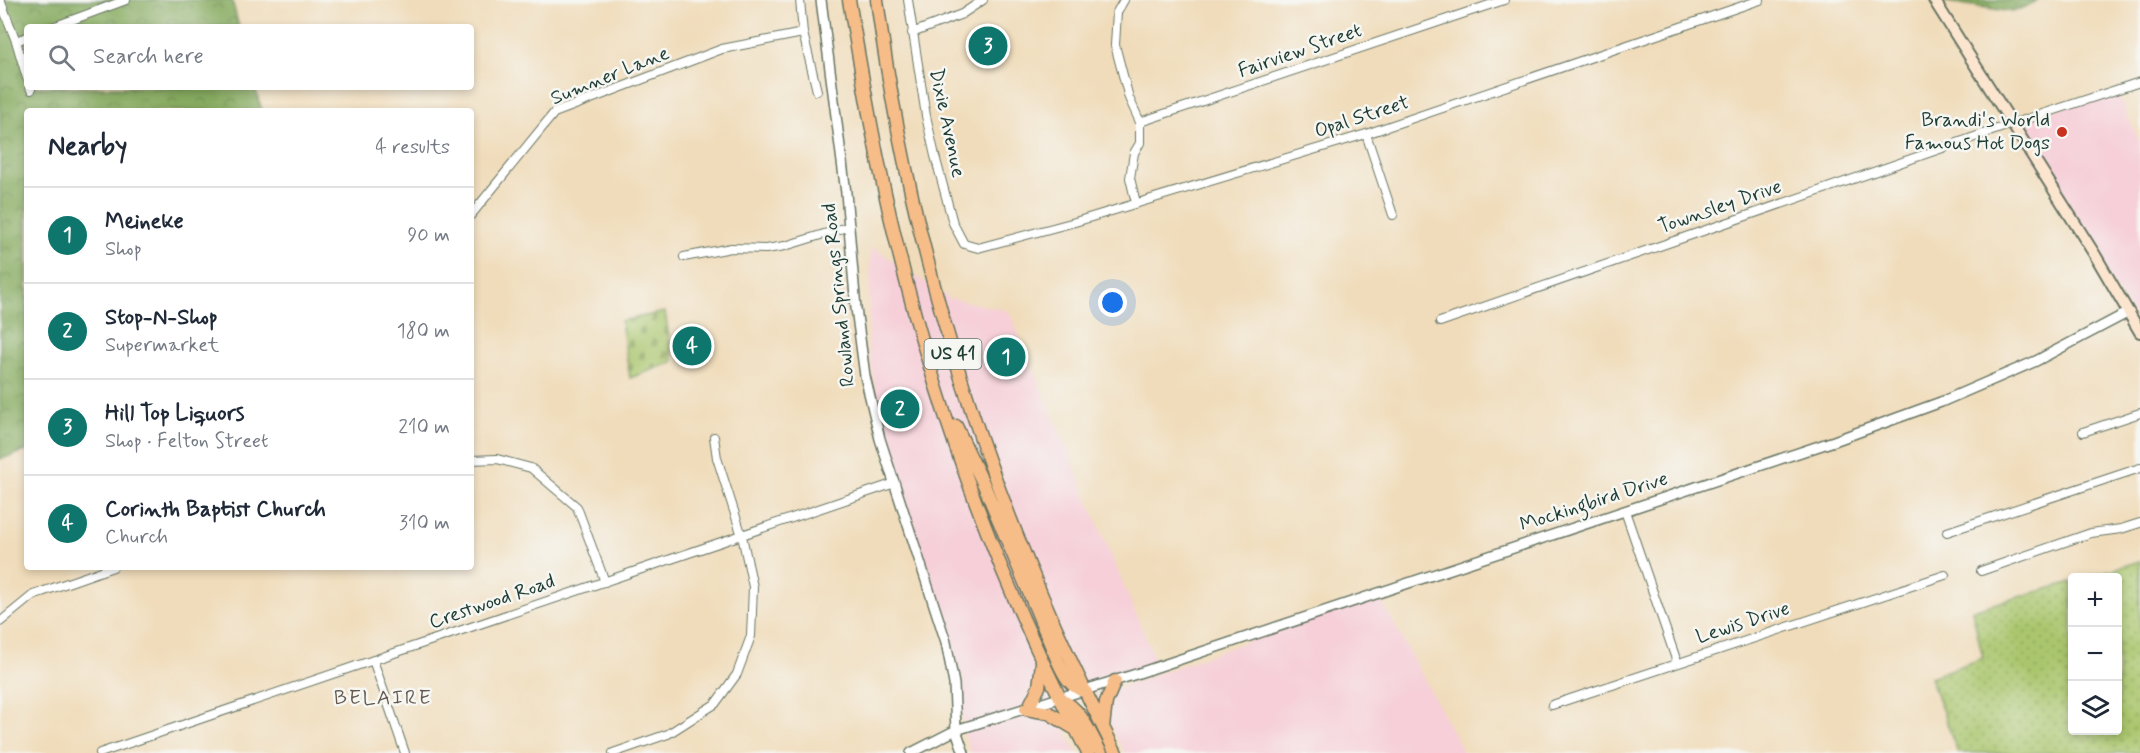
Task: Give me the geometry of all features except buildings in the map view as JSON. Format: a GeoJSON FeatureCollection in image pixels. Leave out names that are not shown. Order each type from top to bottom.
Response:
{"type":"FeatureCollection","features":[{"type":"Feature","properties":{"kind":"main road","name":"US 41"},"geometry":{"type":"LineString","coordinates":[[849,0],[870,123],[895,235],[921,335],[946,414],[983,520],[1060,699],[1088,753]]}},
{"type":"Feature","properties":{"kind":"main road","name":"US 41"},"geometry":{"type":"LineString","coordinates":[[877,0],[897,131],[921,240],[948,339],[1007,511],[1038,588],[1084,691],[1116,753]]}},
{"type":"Feature","properties":{"kind":"main road"},"geometry":{"type":"LineString","coordinates":[[1934,0],[2140,332]]}},
{"type":"Feature","properties":{"kind":"main road"},"geometry":{"type":"LineString","coordinates":[[946,414],[963,438],[1065,676],[1075,688],[1084,691]]}},
{"type":"Feature","properties":{"kind":"main road"},"geometry":{"type":"LineString","coordinates":[[1042,659],[1039,687],[1027,709],[1049,713],[1075,729]]}},
{"type":"Feature","properties":{"kind":"main road"},"geometry":{"type":"LineString","coordinates":[[1103,728],[1106,702],[1115,681]]}},
{"type":"Feature","properties":{"kind":"main road"},"geometry":{"type":"LineString","coordinates":[[1060,699],[1078,713],[1101,753]]}},
{"type":"Feature","properties":{"kind":"street"},"geometry":{"type":"LineString","coordinates":[[0,0],[24,68]]}},
{"type":"Feature","properties":{"kind":"street"},"geometry":{"type":"LineString","coordinates":[[61,24],[126,0]]}},
{"type":"Feature","properties":{"kind":"street"},"geometry":{"type":"LineString","coordinates":[[801,0],[803,33],[816,91]]}},
{"type":"Feature","properties":{"kind":"street","name":"Rowland Springs Road"},"geometry":{"type":"LineString","coordinates":[[821,0],[850,226],[856,308],[865,376],[880,439],[948,649],[954,684],[956,730],[964,753]]}},
{"type":"Feature","properties":{"kind":"street","name":"Dixie Avenue"},"geometry":{"type":"LineString","coordinates":[[908,0],[926,116],[948,205],[958,235],[969,247]]}},
{"type":"Feature","properties":{"kind":"street"},"geometry":{"type":"LineString","coordinates":[[912,33],[962,15],[983,0]]}},
{"type":"Feature","properties":{"kind":"street"},"geometry":{"type":"LineString","coordinates":[[1124,0],[1117,12],[1115,45],[1129,98],[1140,123],[1140,143],[1134,153],[1130,178],[1136,203]]}},
{"type":"Feature","properties":{"kind":"street","name":"Fairview Street"},"geometry":{"type":"LineString","coordinates":[[1140,123],[1504,0]]}},
{"type":"Feature","properties":{"kind":"street","name":"Opal Street"},"geometry":{"type":"LineString","coordinates":[[969,247],[978,248],[1075,222],[1366,134],[1761,0]]}},
{"type":"Feature","properties":{"kind":"street","name":"Sumner Lane"},"geometry":{"type":"LineString","coordinates":[[474,211],[554,113],[722,49],[803,33]]}},
{"type":"Feature","properties":{"kind":"street"},"geometry":{"type":"LineString","coordinates":[[16,41],[24,37]]}},
{"type":"Feature","properties":{"kind":"street","name":"Townsley Drive"},"geometry":{"type":"LineString","coordinates":[[1440,322],[2140,82]]}},
{"type":"Feature","properties":{"kind":"street"},"geometry":{"type":"LineString","coordinates":[[1366,134],[1393,215]]}},
{"type":"Feature","properties":{"kind":"street"},"geometry":{"type":"LineString","coordinates":[[684,257],[731,248],[766,249],[785,246],[850,226]]}},
{"type":"Feature","properties":{"kind":"street","name":"Mockingbird Drive"},"geometry":{"type":"LineString","coordinates":[[911,753],[956,730],[1115,681],[1834,441],[1941,402],[2036,361],[2129,312]]}},
{"type":"Feature","properties":{"kind":"street"},"geometry":{"type":"LineString","coordinates":[[2083,432],[2140,413]]}},
{"type":"Feature","properties":{"kind":"street"},"geometry":{"type":"LineString","coordinates":[[613,753],[668,734],[715,704],[737,674],[751,636],[753,587],[742,536],[717,458],[714,437]]}},
{"type":"Feature","properties":{"kind":"street"},"geometry":{"type":"LineString","coordinates":[[474,460],[497,459],[531,468],[577,507],[605,582]]}},
{"type":"Feature","properties":{"kind":"street"},"geometry":{"type":"LineString","coordinates":[[1947,532],[2140,468]]}},
{"type":"Feature","properties":{"kind":"street","name":"Crestwood Road"},"geometry":{"type":"LineString","coordinates":[[100,753],[895,483]]}},
{"type":"Feature","properties":{"kind":"street"},"geometry":{"type":"LineString","coordinates":[[1625,511],[1677,662]]}},
{"type":"Feature","properties":{"kind":"street"},"geometry":{"type":"LineString","coordinates":[[1981,571],[2091,533],[2121,529],[2140,523]]}},
{"type":"Feature","properties":{"kind":"street"},"geometry":{"type":"LineString","coordinates":[[0,622],[33,595],[104,570]]}},
{"type":"Feature","properties":{"kind":"street","name":"Lewis Drive"},"geometry":{"type":"LineString","coordinates":[[1552,705],[1944,575]]}},
{"type":"Feature","properties":{"kind":"street"},"geometry":{"type":"LineString","coordinates":[[373,660],[405,753]]}},
{"type":"Feature","properties":{"kind":"shaded area"},"geometry":{"type":"Polygon","coordinates":[[[2116,90],[2140,143],[2140,328],[2012,124],[2116,90]]]}},
{"type":"Feature","properties":{"kind":"shaded area"},"geometry":{"type":"Polygon","coordinates":[[[871,246],[949,298],[1009,311],[1158,667],[1133,675],[1055,712],[1077,753],[971,753],[965,737],[957,663],[883,430],[868,349],[871,246]]]}},
{"type":"Feature","properties":{"kind":"shaded area"},"geometry":{"type":"Polygon","coordinates":[[[1378,594],[1464,753],[1125,753],[1093,697],[1378,594]]]}},
{"type":"Feature","properties":{"kind":"green space"},"geometry":{"type":"Polygon","coordinates":[[[0,0],[232,0],[238,24],[24,24],[24,90],[256,90],[261,108],[24,108],[24,452],[0,459],[0,0]]]}},
{"type":"Feature","properties":{"kind":"green space"},"geometry":{"type":"Polygon","coordinates":[[[1934,0],[2039,0],[2013,12],[1934,0]]]}},
{"type":"Feature","properties":{"kind":"green space"},"geometry":{"type":"Polygon","coordinates":[[[665,312],[673,362],[630,378],[621,321],[665,312]]]}},
{"type":"Feature","properties":{"kind":"green space"},"geometry":{"type":"Polygon","coordinates":[[[2140,561],[2140,753],[1958,753],[1930,677],[1983,658],[1972,610],[2068,583],[2068,735],[2122,735],[2122,573],[2100,573],[2140,561]]]}},
{"type":"Feature","properties":{"kind":"place","name":"Hill Top Liquors"},"geometry":{"type":"Point","coordinates":[988,46]}},
{"type":"Feature","properties":{"kind":"place","name":"Brandi's World Famous Hot Dogs"},"geometry":{"type":"Point","coordinates":[2062,132]}},
{"type":"Feature","properties":{"kind":"place","name":"Corinth Baptist Church"},"geometry":{"type":"Point","coordinates":[692,346]}},
{"type":"Feature","properties":{"kind":"place","name":"Meineke"},"geometry":{"type":"Point","coordinates":[1006,357]}},
{"type":"Feature","properties":{"kind":"place","name":"Stop-N-Shop"},"geometry":{"type":"Point","coordinates":[900,409]}},
{"type":"Feature","properties":{"kind":"district","name":"BELAIRE"},"geometry":{"type":"Point","coordinates":[383,698]}}]}
